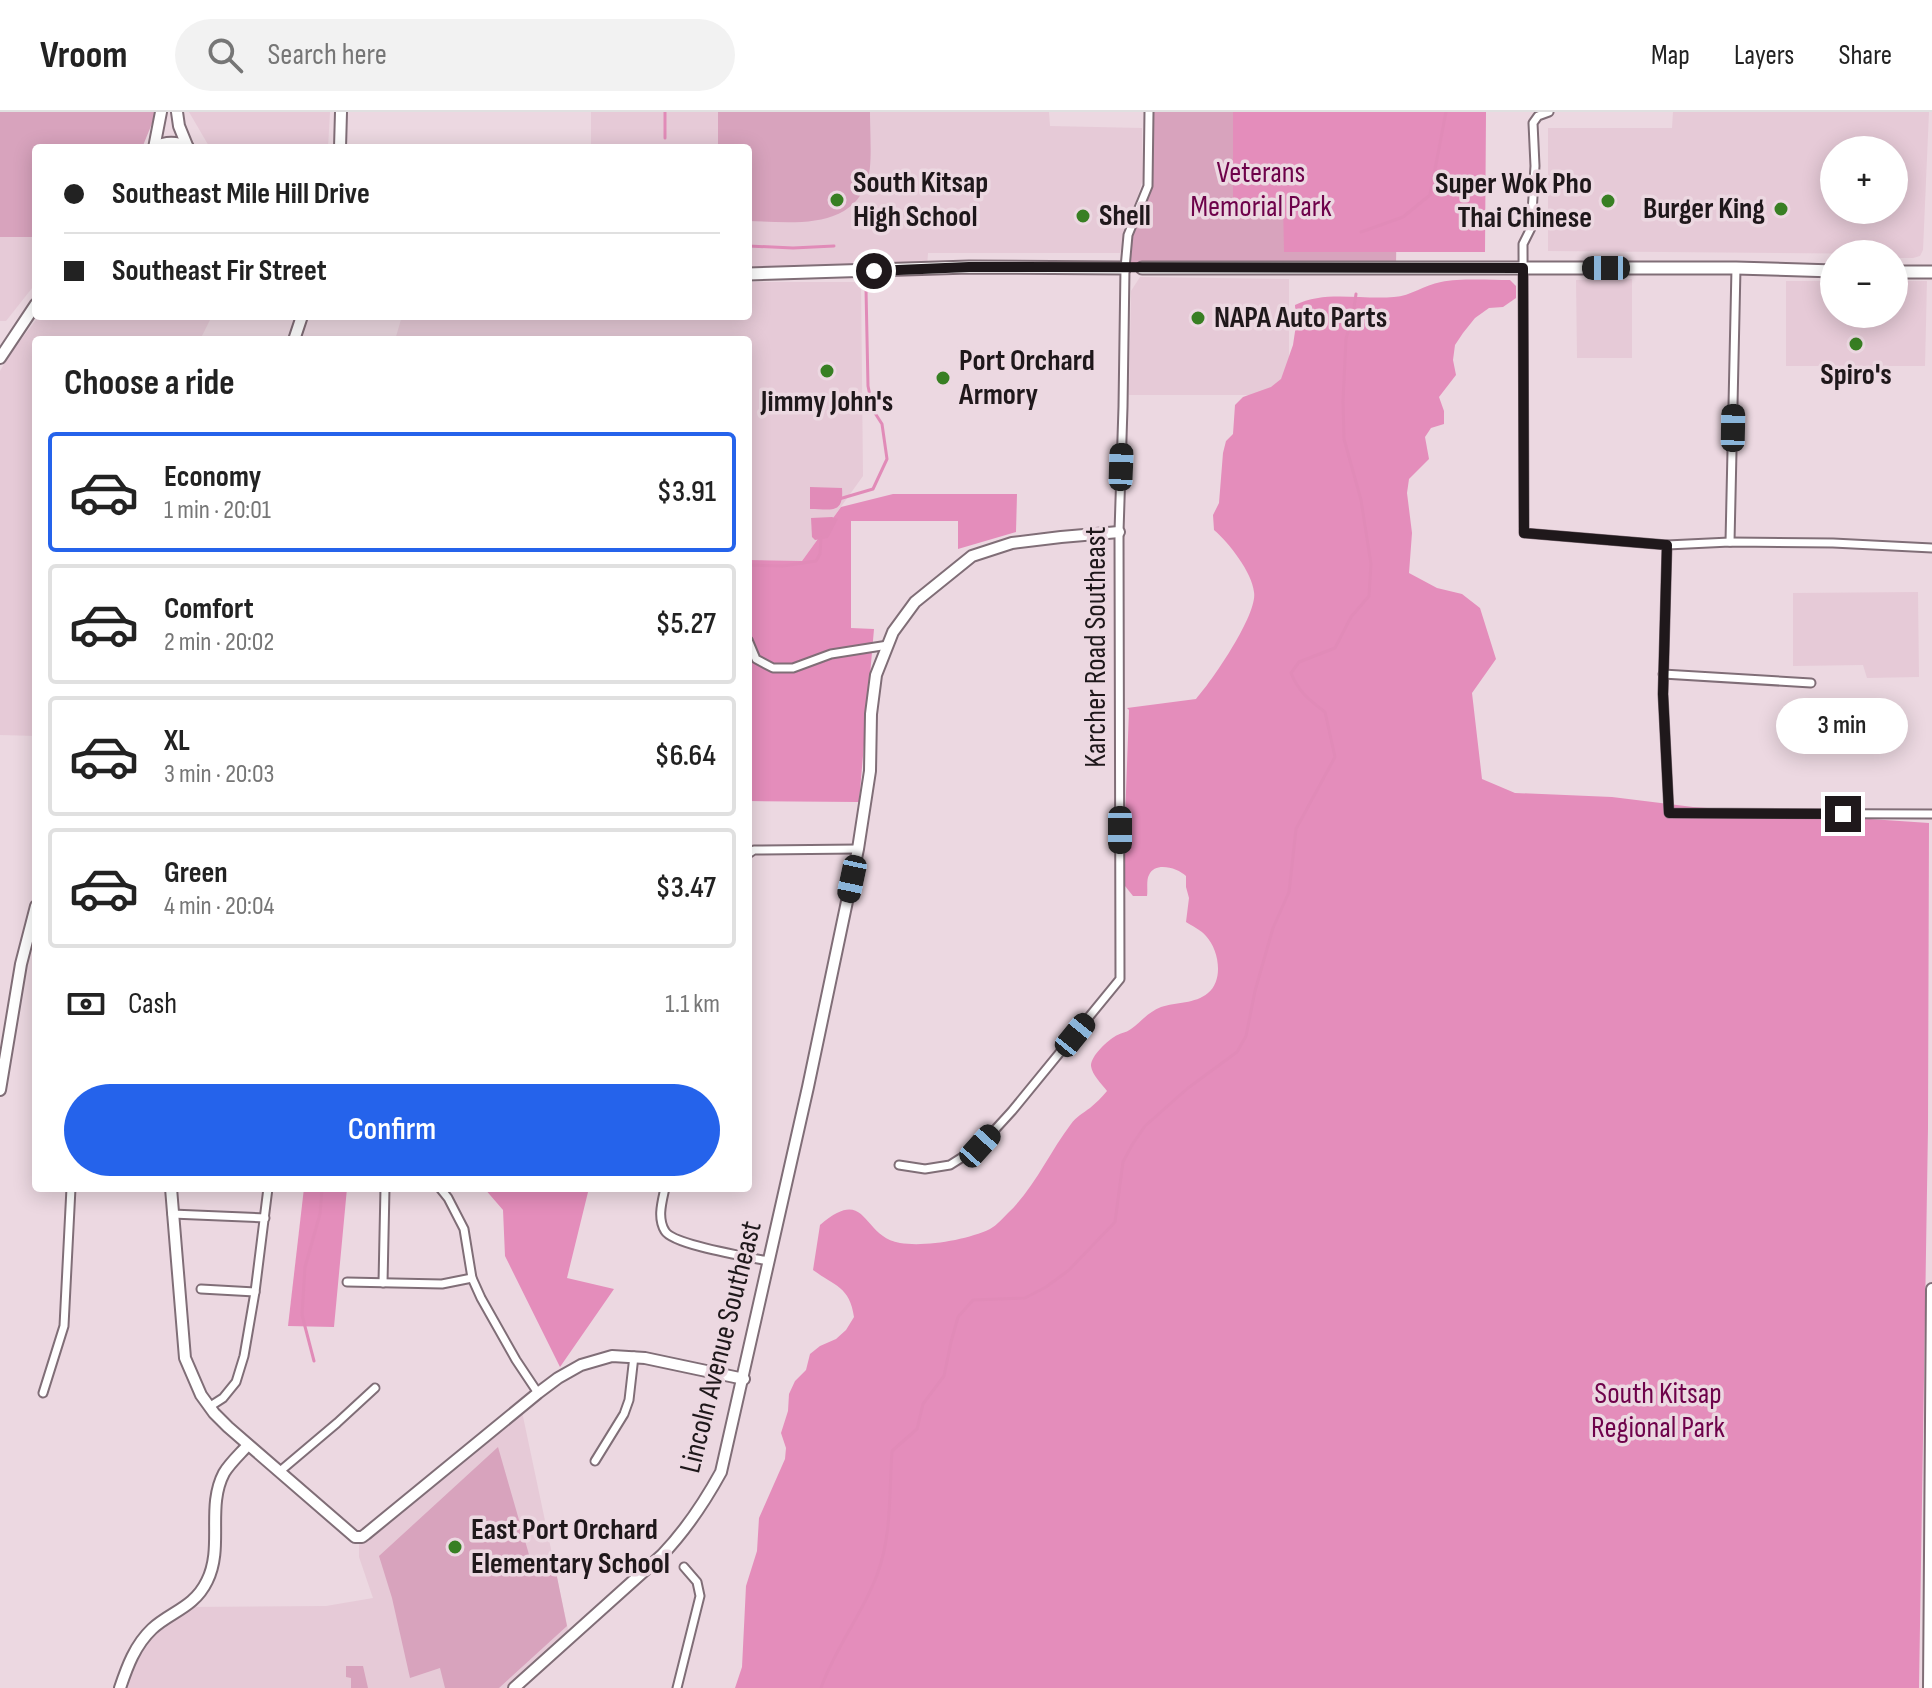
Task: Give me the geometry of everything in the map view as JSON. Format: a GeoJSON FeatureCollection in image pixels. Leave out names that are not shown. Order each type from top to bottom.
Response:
{"type":"FeatureCollection","features":[{"type":"Feature","properties":{"kind":"main road"},"geometry":{"type":"LineString","coordinates":[[752,274],[969,267],[1125,268]]}},
{"type":"Feature","properties":{"kind":"main road"},"geometry":{"type":"LineString","coordinates":[[1142,268],[1820,271]]}},
{"type":"Feature","properties":{"kind":"main road"},"geometry":{"type":"LineString","coordinates":[[1908,272],[1932,272]]}},
{"type":"Feature","properties":{"kind":"street"},"geometry":{"type":"LineString","coordinates":[[155,144],[161,112]]}},
{"type":"Feature","properties":{"kind":"street"},"geometry":{"type":"LineString","coordinates":[[177,112],[186,144]]}},
{"type":"Feature","properties":{"kind":"street"},"geometry":{"type":"LineString","coordinates":[[340,144],[341,112]]}},
{"type":"Feature","properties":{"kind":"street","name":"Karcher Road Southeast"},"geometry":{"type":"LineString","coordinates":[[899,1165],[925,1169],[950,1165],[980,1146],[1120,979],[1119,532],[1125,268],[1128,235],[1148,186],[1149,112]]}},
{"type":"Feature","properties":{"kind":"street"},"geometry":{"type":"LineString","coordinates":[[1549,112],[1538,116],[1533,123],[1535,166],[1531,228],[1523,244],[1524,533],[1667,545],[1833,543],[1932,548]]}},
{"type":"Feature","properties":{"kind":"street"},"geometry":{"type":"LineString","coordinates":[[1125,268],[1142,268]]}},
{"type":"Feature","properties":{"kind":"street"},"geometry":{"type":"LineString","coordinates":[[1730,542],[1736,268]]}},
{"type":"Feature","properties":{"kind":"street"},"geometry":{"type":"LineString","coordinates":[[0,358],[32,310]]}},
{"type":"Feature","properties":{"kind":"street","name":"Lincoln Avenue Southeast"},"geometry":{"type":"LineString","coordinates":[[514,1688],[662,1555],[682,1534],[721,1472],[744,1379],[858,849],[870,771],[871,714],[876,675],[893,632],[915,602],[972,556],[1012,543],[1119,532]]}},
{"type":"Feature","properties":{"kind":"street"},"geometry":{"type":"LineString","coordinates":[[1667,545],[1663,674],[1669,813],[1932,814]]}},
{"type":"Feature","properties":{"kind":"street"},"geometry":{"type":"LineString","coordinates":[[752,650],[756,659],[773,668],[793,668],[831,654],[888,645]]}},
{"type":"Feature","properties":{"kind":"street"},"geometry":{"type":"LineString","coordinates":[[1663,674],[1811,683]]}},
{"type":"Feature","properties":{"kind":"street"},"geometry":{"type":"LineString","coordinates":[[752,852],[858,849]]}},
{"type":"Feature","properties":{"kind":"street"},"geometry":{"type":"LineString","coordinates":[[0,1090],[21,964],[32,921]]}},
{"type":"Feature","properties":{"kind":"street"},"geometry":{"type":"LineString","coordinates":[[43,1393],[64,1326],[71,1192]]}},
{"type":"Feature","properties":{"kind":"street"},"geometry":{"type":"LineString","coordinates":[[171,1192],[185,1358],[195,1383],[223,1423],[350,1534],[359,1537],[538,1393],[581,1365],[604,1357],[634,1356],[744,1379]]}},
{"type":"Feature","properties":{"kind":"street"},"geometry":{"type":"LineString","coordinates":[[209,1407],[223,1398],[236,1382],[244,1356],[268,1192]]}},
{"type":"Feature","properties":{"kind":"street"},"geometry":{"type":"LineString","coordinates":[[383,1283],[385,1192]]}},
{"type":"Feature","properties":{"kind":"street"},"geometry":{"type":"LineString","coordinates":[[443,1192],[464,1229],[472,1278],[481,1298],[538,1393]]}},
{"type":"Feature","properties":{"kind":"street"},"geometry":{"type":"LineString","coordinates":[[664,1192],[660,1213],[663,1230],[671,1238],[768,1261]]}},
{"type":"Feature","properties":{"kind":"street"},"geometry":{"type":"LineString","coordinates":[[172,1214],[265,1218]]}},
{"type":"Feature","properties":{"kind":"street"},"geometry":{"type":"LineString","coordinates":[[347,1282],[442,1284],[472,1278]]}},
{"type":"Feature","properties":{"kind":"street"},"geometry":{"type":"LineString","coordinates":[[201,1289],[255,1292]]}},
{"type":"Feature","properties":{"kind":"street"},"geometry":{"type":"LineString","coordinates":[[1929,1688],[1932,1289]]}},
{"type":"Feature","properties":{"kind":"street"},"geometry":{"type":"LineString","coordinates":[[595,1461],[624,1414],[634,1356]]}},
{"type":"Feature","properties":{"kind":"street"},"geometry":{"type":"LineString","coordinates":[[279,1472],[375,1388]]}},
{"type":"Feature","properties":{"kind":"street"},"geometry":{"type":"LineString","coordinates":[[120,1688],[133,1654],[152,1629],[184,1609],[206,1583],[216,1551],[219,1487],[231,1463],[248,1445]]}},
{"type":"Feature","properties":{"kind":"street"},"geometry":{"type":"LineString","coordinates":[[677,1688],[700,1596],[697,1582],[684,1567]]}},
{"type":"Feature","properties":{"kind":"shaded area"},"geometry":{"type":"Polygon","coordinates":[[[189,112],[330,112],[328,144],[208,144],[189,112]]]}},
{"type":"Feature","properties":{"kind":"shaded area"},"geometry":{"type":"Polygon","coordinates":[[[591,112],[1049,112],[1050,126],[1142,128],[1143,179],[1120,253],[928,253],[927,268],[752,274],[752,144],[591,144],[591,112]]]}},
{"type":"Feature","properties":{"kind":"shaded area"},"geometry":{"type":"Polygon","coordinates":[[[1673,112],[1929,112],[1923,250],[1920,256],[1908,258],[1908,240],[1820,240],[1820,253],[1548,251],[1548,128],[1672,128],[1673,112]]]}},
{"type":"Feature","properties":{"kind":"shaded area"},"geometry":{"type":"Polygon","coordinates":[[[0,237],[32,237],[32,288],[6,321],[0,321],[0,237]]]}},
{"type":"Feature","properties":{"kind":"shaded area"},"geometry":{"type":"Polygon","coordinates":[[[1140,277],[1289,279],[1289,395],[1129,395],[1131,291],[1140,277]]]}},
{"type":"Feature","properties":{"kind":"shaded area"},"geometry":{"type":"Polygon","coordinates":[[[1632,279],[1632,358],[1577,358],[1576,280],[1632,279]]]}},
{"type":"Feature","properties":{"kind":"shaded area"},"geometry":{"type":"Polygon","coordinates":[[[1786,281],[1820,281],[1820,328],[1908,328],[1908,281],[1927,281],[1925,366],[1786,366],[1786,281]]]}},
{"type":"Feature","properties":{"kind":"shaded area"},"geometry":{"type":"Polygon","coordinates":[[[752,282],[861,282],[863,476],[802,561],[752,560],[752,336],[396,336],[401,320],[752,320],[752,282]]]}},
{"type":"Feature","properties":{"kind":"shaded area"},"geometry":{"type":"Polygon","coordinates":[[[36,320],[210,320],[202,336],[32,336],[32,736],[0,735],[0,371],[36,320]]]}},
{"type":"Feature","properties":{"kind":"shaded area"},"geometry":{"type":"Polygon","coordinates":[[[810,487],[842,488],[841,503],[835,509],[810,509],[810,487]]]}},
{"type":"Feature","properties":{"kind":"shaded area"},"geometry":{"type":"Polygon","coordinates":[[[811,518],[838,519],[828,538],[815,540],[812,537],[811,518]]]}},
{"type":"Feature","properties":{"kind":"shaded area"},"geometry":{"type":"Polygon","coordinates":[[[1918,592],[1919,677],[1867,678],[1863,665],[1793,666],[1793,593],[1918,592]]]}},
{"type":"Feature","properties":{"kind":"shaded area","name":"East Port Orchard Elementary School"},"geometry":{"type":"Polygon","coordinates":[[[521,1407],[570,1639],[514,1688],[120,1688],[140,1645],[185,1607],[326,1606],[373,1598],[359,1557],[359,1537],[521,1407]]]}},
{"type":"Feature","properties":{"kind":"green space"},"geometry":{"type":"Polygon","coordinates":[[[0,112],[155,112],[144,144],[32,144],[32,237],[0,237],[0,112]]]}},
{"type":"Feature","properties":{"kind":"green space"},"geometry":{"type":"Polygon","coordinates":[[[718,112],[870,112],[870,168],[862,193],[851,206],[837,215],[820,220],[752,221],[752,144],[718,144],[718,112]]]}},
{"type":"Feature","properties":{"kind":"green space","name":"Veterans Memorial Park"},"geometry":{"type":"Polygon","coordinates":[[[1149,112],[1398,112],[1396,268],[1125,268],[1126,250],[1144,196],[1149,112]]]}},
{"type":"Feature","properties":{"kind":"green space"},"geometry":{"type":"Polygon","coordinates":[[[1233,112],[1486,112],[1485,252],[1284,252],[1283,201],[1233,202],[1233,112]]]}},
{"type":"Feature","properties":{"kind":"green space","name":"South Kitsap Regional Park"},"geometry":{"type":"Polygon","coordinates":[[[1510,280],[1516,286],[1516,298],[1503,307],[1489,308],[1475,318],[1455,345],[1453,360],[1456,375],[1439,397],[1444,424],[1431,428],[1425,437],[1429,459],[1409,479],[1407,493],[1412,533],[1409,573],[1437,588],[1462,594],[1480,608],[1496,659],[1472,693],[1482,779],[1515,793],[1612,797],[1693,807],[1929,823],[1928,1128],[1919,1688],[735,1688],[742,1667],[746,1586],[757,1551],[759,1518],[785,1459],[786,1448],[781,1433],[788,1411],[789,1394],[795,1381],[806,1370],[810,1354],[836,1339],[854,1317],[845,1293],[813,1270],[820,1225],[836,1214],[856,1211],[887,1239],[910,1244],[946,1242],[990,1229],[1018,1203],[1073,1122],[1107,1091],[1091,1066],[1100,1050],[1156,1009],[1203,997],[1216,981],[1218,965],[1214,949],[1202,932],[1186,922],[1189,898],[1186,876],[1172,868],[1156,868],[1148,877],[1147,896],[1133,896],[1125,886],[1127,708],[1196,699],[1222,663],[1249,615],[1254,592],[1252,584],[1239,558],[1214,530],[1213,515],[1219,503],[1223,453],[1226,441],[1233,434],[1235,405],[1243,397],[1271,387],[1281,379],[1293,345],[1295,305],[1318,298],[1400,296],[1449,281],[1510,280]]]}},
{"type":"Feature","properties":{"kind":"green space"},"geometry":{"type":"Polygon","coordinates":[[[893,494],[1017,494],[1016,532],[958,549],[958,521],[851,521],[851,628],[874,629],[859,802],[752,801],[752,560],[802,561],[841,507],[893,494]]]}},
{"type":"Feature","properties":{"kind":"green space"},"geometry":{"type":"Polygon","coordinates":[[[304,1192],[347,1192],[334,1327],[288,1326],[304,1192]]]}},
{"type":"Feature","properties":{"kind":"green space"},"geometry":{"type":"Polygon","coordinates":[[[487,1192],[588,1192],[567,1278],[614,1289],[560,1367],[505,1256],[503,1210],[487,1192]]]}},
{"type":"Feature","properties":{"kind":"green space"},"geometry":{"type":"Polygon","coordinates":[[[498,1447],[532,1565],[555,1567],[567,1626],[499,1688],[445,1688],[440,1668],[410,1678],[379,1556],[498,1447]]]}},
{"type":"Feature","properties":{"kind":"green space"},"geometry":{"type":"Polygon","coordinates":[[[346,1666],[363,1666],[368,1688],[351,1688],[351,1678],[346,1677],[346,1666]]]}},
{"type":"Feature","properties":{"kind":"waterway"},"geometry":{"type":"LineString","coordinates":[[665,112],[665,138]]}},
{"type":"Feature","properties":{"kind":"waterway"},"geometry":{"type":"LineString","coordinates":[[1361,232],[1403,217],[1430,195],[1446,112]]}},
{"type":"Feature","properties":{"kind":"waterway"},"geometry":{"type":"LineString","coordinates":[[752,246],[834,246]]}},
{"type":"Feature","properties":{"kind":"waterway"},"geometry":{"type":"LineString","coordinates":[[839,499],[873,489],[887,459],[882,424],[873,410],[868,386],[866,289]]}},
{"type":"Feature","properties":{"kind":"waterway"},"geometry":{"type":"LineString","coordinates":[[821,1688],[871,1590],[882,1560],[888,1529],[892,1451],[917,1429],[923,1404],[944,1376],[958,1317],[973,1300],[1025,1298],[1069,1270],[1115,1222],[1123,1162],[1145,1126],[1188,1088],[1237,1052],[1246,1036],[1273,928],[1289,892],[1296,829],[1335,757],[1325,712],[1305,695],[1291,673],[1299,662],[1335,648],[1351,617],[1369,596],[1371,564],[1361,500],[1344,439],[1346,339],[1356,294]]}},
{"type":"Feature","properties":{"kind":"waterway"},"geometry":{"type":"LineString","coordinates":[[752,565],[783,566],[816,561],[820,554],[821,538]]}},
{"type":"Feature","properties":{"kind":"waterway"},"geometry":{"type":"LineString","coordinates":[[314,1361],[302,1315],[305,1267],[320,1214],[322,1192]]}},
{"type":"Feature","properties":{"kind":"place","name":"South Kitsap High School"},"geometry":{"type":"Point","coordinates":[837,200]}},
{"type":"Feature","properties":{"kind":"place","name":"Super Wok Pho Thai Chinese"},"geometry":{"type":"Point","coordinates":[1608,201]}},
{"type":"Feature","properties":{"kind":"place","name":"Burger King"},"geometry":{"type":"Point","coordinates":[1781,209]}},
{"type":"Feature","properties":{"kind":"place","name":"Shell"},"geometry":{"type":"Point","coordinates":[1083,216]}},
{"type":"Feature","properties":{"kind":"place","name":"NAPA Auto Parts"},"geometry":{"type":"Point","coordinates":[1198,318]}},
{"type":"Feature","properties":{"kind":"place","name":"Spiro's"},"geometry":{"type":"Point","coordinates":[1856,344]}},
{"type":"Feature","properties":{"kind":"place","name":"Jimmy John's"},"geometry":{"type":"Point","coordinates":[827,371]}},
{"type":"Feature","properties":{"kind":"place","name":"Port Orchard Armory"},"geometry":{"type":"Point","coordinates":[943,378]}},
{"type":"Feature","properties":{"kind":"place","name":"East Port Orchard Elementary School"},"geometry":{"type":"Point","coordinates":[455,1547]}},
{"type":"Feature","properties":{"kind":"route"},"geometry":{"type":"LineString","coordinates":[[874,271],[969,267],[1523,268],[1524,533],[1667,545],[1663,694],[1669,813],[1843,814]]}}]}
